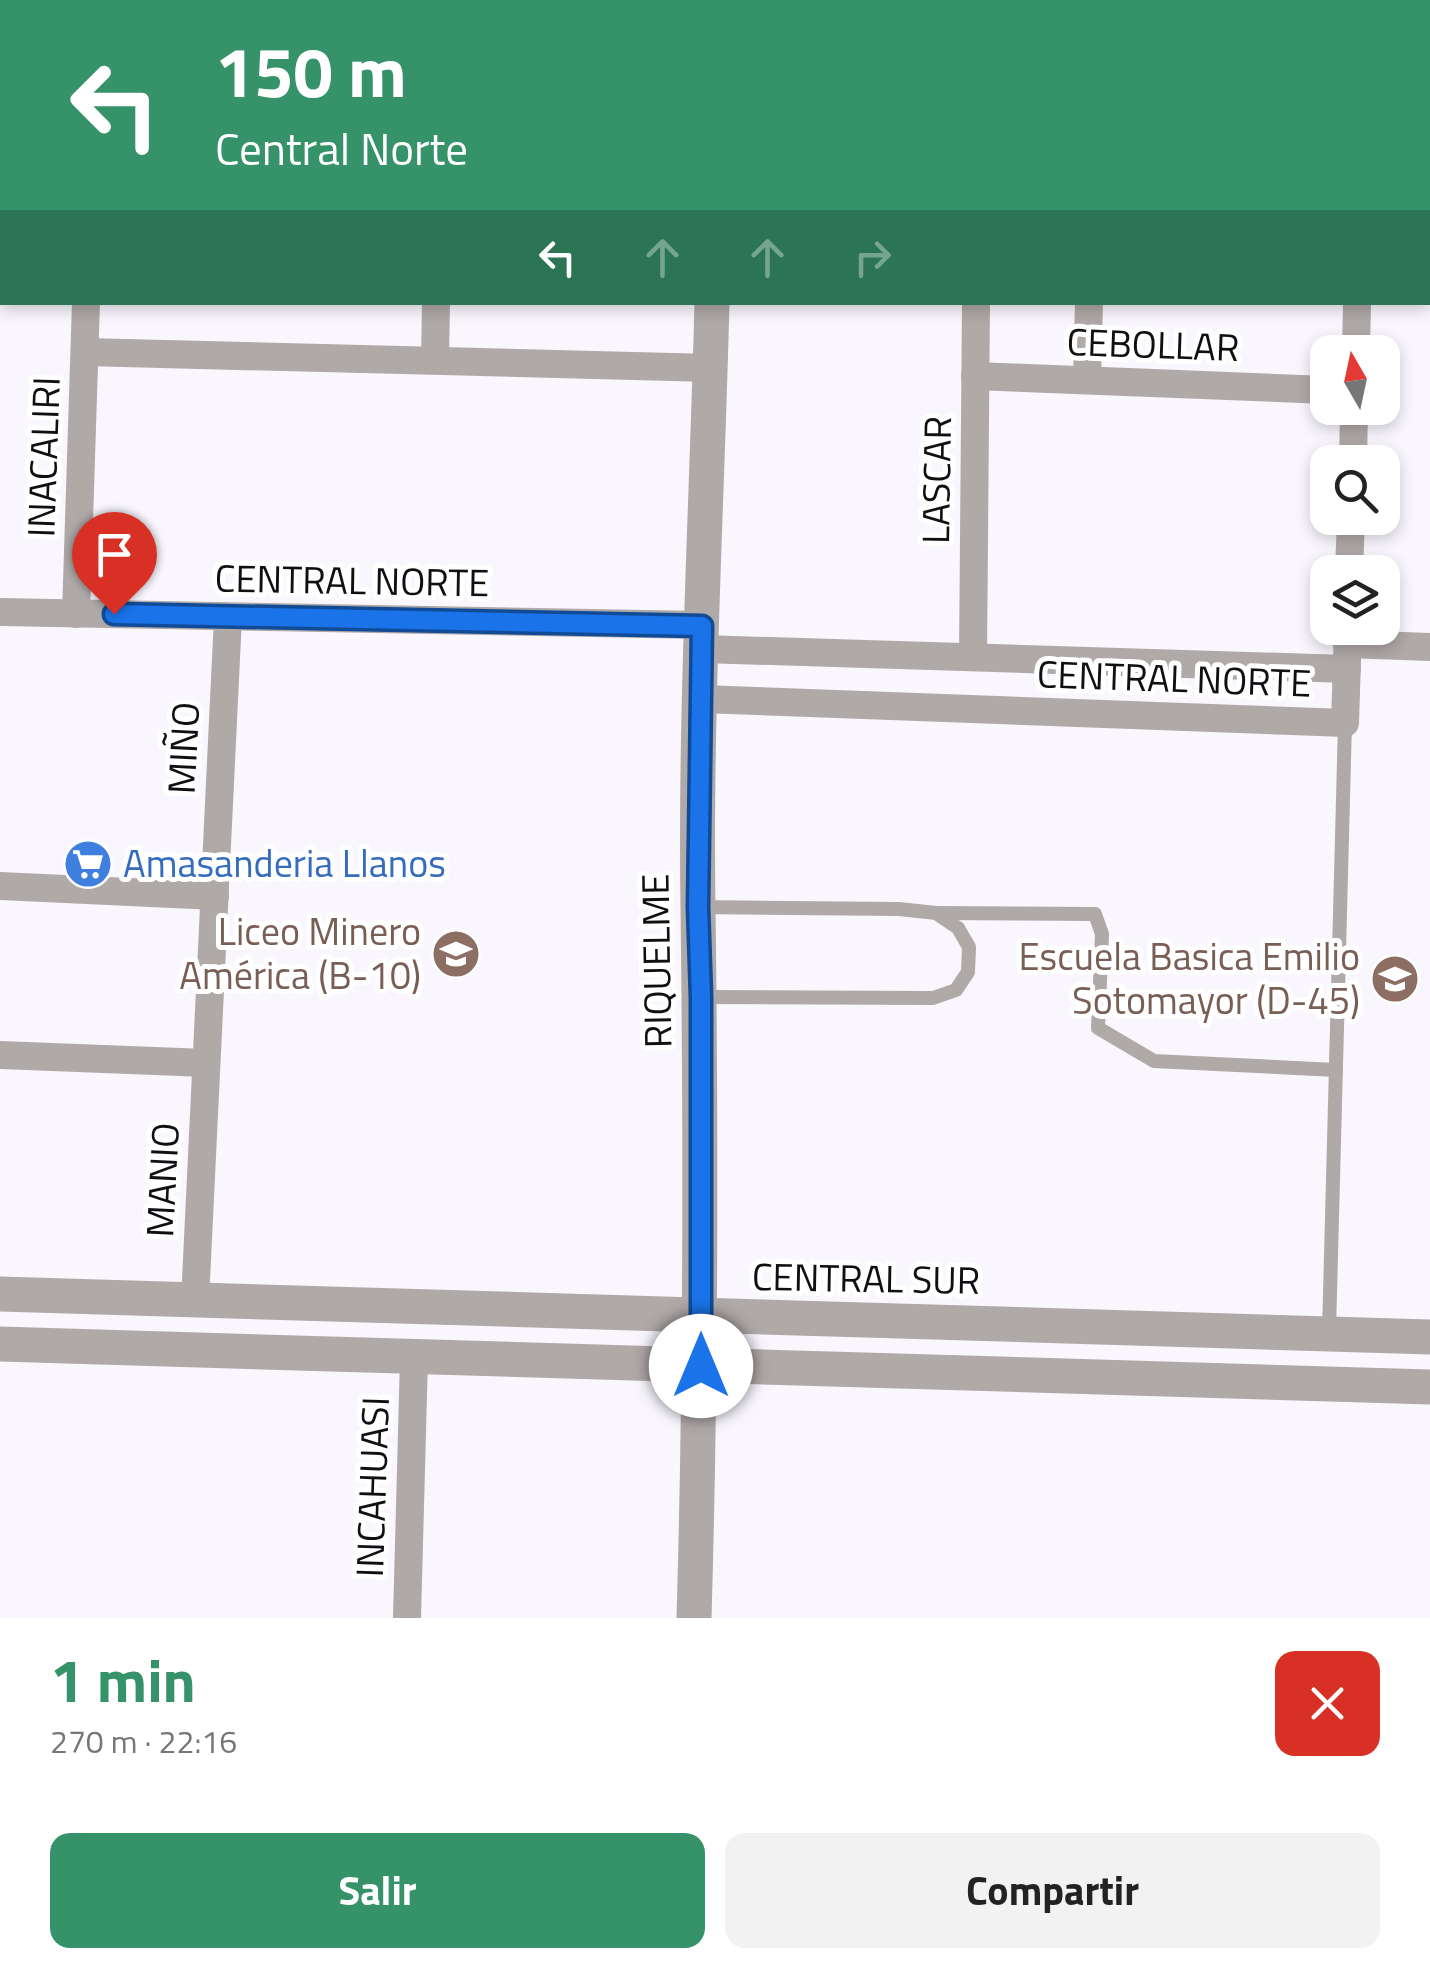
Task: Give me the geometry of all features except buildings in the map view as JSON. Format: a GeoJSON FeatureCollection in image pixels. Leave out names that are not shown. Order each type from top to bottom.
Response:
{"type":"FeatureCollection","features":[{"type":"Feature","properties":{"kind":"street","name":"INACALIRI"},"geometry":{"type":"LineString","coordinates":[[76,614],[86,305]]}},
{"type":"Feature","properties":{"kind":"street"},"geometry":{"type":"LineString","coordinates":[[435,360],[436,305]]}},
{"type":"Feature","properties":{"kind":"street","name":"RIQUELME"},"geometry":{"type":"LineString","coordinates":[[694,1618],[702,1317],[700,699],[712,305]]}},
{"type":"Feature","properties":{"kind":"street","name":"LASCAR"},"geometry":{"type":"LineString","coordinates":[[972,657],[976,305]]}},
{"type":"Feature","properties":{"kind":"street"},"geometry":{"type":"LineString","coordinates":[[1087,380],[1089,305]]}},
{"type":"Feature","properties":{"kind":"street"},"geometry":{"type":"LineString","coordinates":[[1356,335],[1357,305]]}},
{"type":"Feature","properties":{"kind":"street"},"geometry":{"type":"LineString","coordinates":[[85,352],[710,368]]}},
{"type":"Feature","properties":{"kind":"street","name":"CEBOLLAR"},"geometry":{"type":"LineString","coordinates":[[975,376],[1310,389]]}},
{"type":"Feature","properties":{"kind":"street","name":"CENTRAL NORTE"},"geometry":{"type":"LineString","coordinates":[[0,612],[228,617],[702,637],[972,657],[1430,647]]}},
{"type":"Feature","properties":{"kind":"street","name":"MIÑO"},"geometry":{"type":"LineString","coordinates":[[206,1063],[228,617]]}},
{"type":"Feature","properties":{"kind":"street"},"geometry":{"type":"LineString","coordinates":[[1346,723],[1347,647]]}},
{"type":"Feature","properties":{"kind":"street","name":"CENTRAL NORTE"},"geometry":{"type":"LineString","coordinates":[[700,699],[1346,723]]}},
{"type":"Feature","properties":{"kind":"street"},"geometry":{"type":"LineString","coordinates":[[0,886],[215,896]]}},
{"type":"Feature","properties":{"kind":"street"},"geometry":{"type":"LineString","coordinates":[[0,1055],[206,1063]]}},
{"type":"Feature","properties":{"kind":"street","name":"MANIO"},"geometry":{"type":"LineString","coordinates":[[195,1301],[206,1063]]}},
{"type":"Feature","properties":{"kind":"street","name":"CENTRAL SUR"},"geometry":{"type":"LineString","coordinates":[[0,1294],[1430,1338]]}},
{"type":"Feature","properties":{"kind":"street"},"geometry":{"type":"LineString","coordinates":[[0,1344],[1430,1387]]}},
{"type":"Feature","properties":{"kind":"street","name":"INCAHUASI"},"geometry":{"type":"LineString","coordinates":[[408,1618],[414,1358]]}},
{"type":"Feature","properties":{"kind":"lane"},"geometry":{"type":"LineString","coordinates":[[1330,1334],[1346,723]]}},
{"type":"Feature","properties":{"kind":"lane"},"geometry":{"type":"LineString","coordinates":[[698,907],[1095,914],[1102,934],[1098,1028],[1154,1061],[1336,1070]]}},
{"type":"Feature","properties":{"kind":"lane"},"geometry":{"type":"LineString","coordinates":[[701,997],[933,998],[956,990],[968,972],[969,946],[958,928],[936,913]]}},
{"type":"Feature","properties":{"kind":"place","name":"Amasanderia Llanos"},"geometry":{"type":"Point","coordinates":[88,864]}},
{"type":"Feature","properties":{"kind":"place","name":"Liceo Minero América (B-10)"},"geometry":{"type":"Point","coordinates":[456,954]}},
{"type":"Feature","properties":{"kind":"place","name":"Escuela Basica Emilio Sotomayor (D-45)"},"geometry":{"type":"Point","coordinates":[1395,979]}},
{"type":"Feature","properties":{"kind":"route"},"geometry":{"type":"LineString","coordinates":[[114,614],[702,626],[698,907],[701,1366]]}}]}
